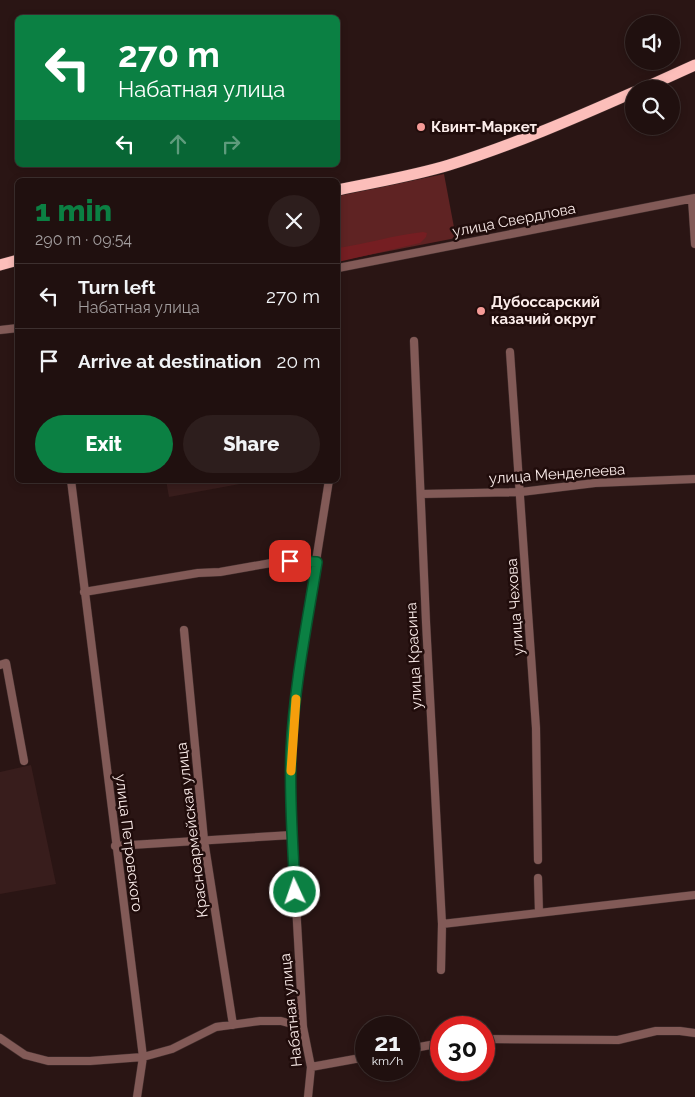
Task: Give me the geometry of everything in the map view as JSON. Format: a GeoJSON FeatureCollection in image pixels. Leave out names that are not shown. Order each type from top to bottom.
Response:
{"type":"FeatureCollection","features":[{"type":"Feature","properties":{"kind":"highway"},"geometry":{"type":"LineString","coordinates":[[662,80],[695,65]]}},
{"type":"Feature","properties":{"kind":"highway"},"geometry":{"type":"LineString","coordinates":[[340,190],[424,172],[451,164],[551,129],[625,96]]}},
{"type":"Feature","properties":{"kind":"highway"},"geometry":{"type":"LineString","coordinates":[[0,264],[15,261]]}},
{"type":"Feature","properties":{"kind":"street"},"geometry":{"type":"LineString","coordinates":[[694,198],[695,244]]}},
{"type":"Feature","properties":{"kind":"street","name":"улица Свердлова"},"geometry":{"type":"LineString","coordinates":[[340,268],[694,198]]}},
{"type":"Feature","properties":{"kind":"street"},"geometry":{"type":"LineString","coordinates":[[0,330],[15,328]]}},
{"type":"Feature","properties":{"kind":"street","name":"улица Красина"},"geometry":{"type":"LineString","coordinates":[[414,341],[442,924],[441,970]]}},
{"type":"Feature","properties":{"kind":"street","name":"улица Чехова"},"geometry":{"type":"LineString","coordinates":[[510,352],[536,728],[538,860]]}},
{"type":"Feature","properties":{"kind":"street","name":"улица Менделеева"},"geometry":{"type":"LineString","coordinates":[[421,494],[521,492],[595,483],[695,479]]}},
{"type":"Feature","properties":{"kind":"street","name":"улица Петровского"},"geometry":{"type":"LineString","coordinates":[[71,483],[115,846],[143,1057],[137,1097]]}},
{"type":"Feature","properties":{"kind":"street","name":"Набатная улица"},"geometry":{"type":"LineString","coordinates":[[308,1097],[312,1067],[303,1026],[292,835],[291,751],[298,673],[329,483]]}},
{"type":"Feature","properties":{"kind":"street"},"geometry":{"type":"LineString","coordinates":[[84,592],[277,562],[317,562]]}},
{"type":"Feature","properties":{"kind":"street","name":"Красноармейская улица"},"geometry":{"type":"LineString","coordinates":[[184,630],[204,840],[233,1025]]}},
{"type":"Feature","properties":{"kind":"street"},"geometry":{"type":"LineString","coordinates":[[0,665],[6,663],[24,761]]}},
{"type":"Feature","properties":{"kind":"street"},"geometry":{"type":"LineString","coordinates":[[115,846],[292,835]]}},
{"type":"Feature","properties":{"kind":"street"},"geometry":{"type":"LineString","coordinates":[[538,878],[539,913]]}},
{"type":"Feature","properties":{"kind":"street"},"geometry":{"type":"LineString","coordinates":[[442,924],[695,896]]}},
{"type":"Feature","properties":{"kind":"street"},"geometry":{"type":"LineString","coordinates":[[0,1038],[25,1056],[48,1061],[90,1061],[143,1057],[172,1049],[216,1026],[260,1021],[281,1021],[303,1026]]}},
{"type":"Feature","properties":{"kind":"street"},"geometry":{"type":"LineString","coordinates":[[495,1039],[618,1040],[656,1031],[695,1033]]}},
{"type":"Feature","properties":{"kind":"street"},"geometry":{"type":"LineString","coordinates":[[312,1067],[355,1059]]}},
{"type":"Feature","properties":{"kind":"shaded area"},"geometry":{"type":"Polygon","coordinates":[[[444,174],[456,238],[340,261],[340,196],[444,174]]]}},
{"type":"Feature","properties":{"kind":"shaded area"},"geometry":{"type":"Polygon","coordinates":[[[427,233],[420,243],[340,262],[340,248],[401,235],[427,233]]]}},
{"type":"Feature","properties":{"kind":"shaded area"},"geometry":{"type":"Polygon","coordinates":[[[167,483],[246,483],[169,497],[167,483]]]}},
{"type":"Feature","properties":{"kind":"shaded area"},"geometry":{"type":"Polygon","coordinates":[[[31,765],[56,884],[0,894],[0,772],[31,765]]]}},
{"type":"Feature","properties":{"kind":"slow traffic"},"geometry":{"type":"LineString","coordinates":[[291,771],[296,699]]}},
{"type":"Feature","properties":{"kind":"place","name":"Квинт-Маркет"},"geometry":{"type":"Point","coordinates":[421,127]}},
{"type":"Feature","properties":{"kind":"place","name":"Дубоссарский казачий округ"},"geometry":{"type":"Point","coordinates":[481,311]}},
{"type":"Feature","properties":{"kind":"route"},"geometry":{"type":"LineString","coordinates":[[290,561],[317,562],[298,673],[291,751],[295,892]]}}]}
